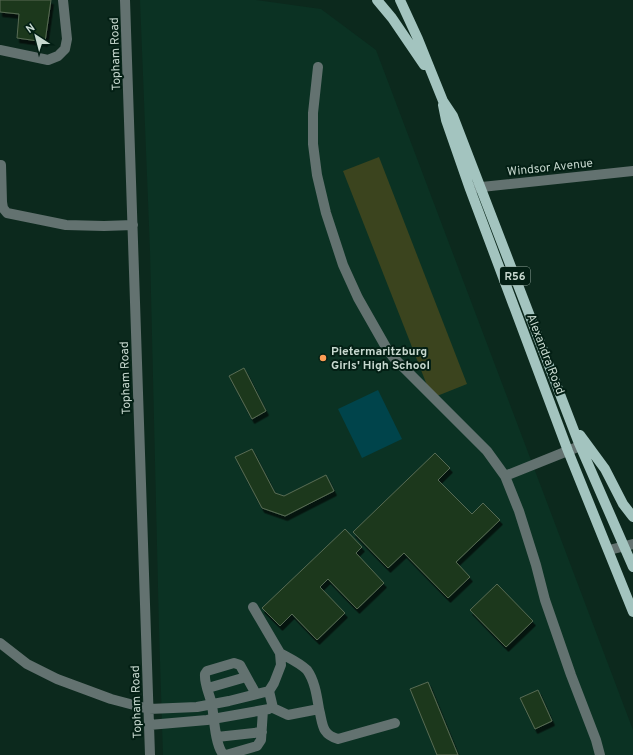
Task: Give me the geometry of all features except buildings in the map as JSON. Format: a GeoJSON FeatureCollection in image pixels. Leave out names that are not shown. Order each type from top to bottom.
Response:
{"type":"FeatureCollection","features":[{"type":"Feature","properties":{"kind":"main road"},"geometry":{"type":"LineString","coordinates":[[377,0],[392,18],[433,78]]}},
{"type":"Feature","properties":{"kind":"main road","name":"Alexandra Road"},"geometry":{"type":"LineString","coordinates":[[400,0],[418,39],[443,101],[453,116],[580,446],[629,545],[633,567]]}},
{"type":"Feature","properties":{"kind":"main road","name":"Alexandra Road"},"geometry":{"type":"LineString","coordinates":[[443,101],[446,120],[470,189],[568,451],[633,612]]}},
{"type":"Feature","properties":{"kind":"main road"},"geometry":{"type":"LineString","coordinates":[[572,425],[602,464],[626,508],[633,517]]}},
{"type":"Feature","properties":{"kind":"street"},"geometry":{"type":"LineString","coordinates":[[0,50],[48,60],[58,56],[65,49],[66,39],[63,0]]}},
{"type":"Feature","properties":{"kind":"street","name":"Topham Road"},"geometry":{"type":"LineString","coordinates":[[125,0],[150,755]]}},
{"type":"Feature","properties":{"kind":"street"},"geometry":{"type":"LineString","coordinates":[[318,67],[313,113],[313,144],[317,175],[326,213],[343,265],[358,298],[387,349],[411,377],[487,452],[505,476],[526,529],[545,600],[596,740],[600,755]]}},
{"type":"Feature","properties":{"kind":"street"},"geometry":{"type":"LineString","coordinates":[[1,165],[2,202],[3,208],[8,213],[66,225],[133,225]]}},
{"type":"Feature","properties":{"kind":"street","name":"Windsor Avenue"},"geometry":{"type":"LineString","coordinates":[[470,189],[633,171]]}},
{"type":"Feature","properties":{"kind":"street"},"geometry":{"type":"LineString","coordinates":[[505,476],[580,446]]}},
{"type":"Feature","properties":{"kind":"street"},"geometry":{"type":"LineString","coordinates":[[609,550],[629,545]]}},
{"type":"Feature","properties":{"kind":"street"},"geometry":{"type":"LineString","coordinates":[[252,607],[280,653],[306,670],[312,679],[324,731],[330,737],[338,739],[395,723]]}},
{"type":"Feature","properties":{"kind":"street"},"geometry":{"type":"LineString","coordinates":[[0,643],[27,664],[57,678],[111,699],[149,709],[212,705],[269,691]]}},
{"type":"Feature","properties":{"kind":"street"},"geometry":{"type":"LineString","coordinates":[[256,694],[237,663],[207,671],[205,676],[212,705],[217,737],[221,752],[226,755],[257,746],[262,740],[262,732],[268,709],[269,691],[281,666],[280,653]]}},
{"type":"Feature","properties":{"kind":"street"},"geometry":{"type":"LineString","coordinates":[[208,688],[246,677]]}},
{"type":"Feature","properties":{"kind":"street"},"geometry":{"type":"LineString","coordinates":[[149,725],[213,719],[268,709],[288,716],[319,709]]}},
{"type":"Feature","properties":{"kind":"street"},"geometry":{"type":"LineString","coordinates":[[217,737],[262,732]]}},
{"type":"Feature","properties":{"kind":"street"},"geometry":{"type":"LineString","coordinates":[[591,755],[596,740]]}},
{"type":"Feature","properties":{"kind":"shaded area","name":"Pietermaritzburg Girls' High School"},"geometry":{"type":"Polygon","coordinates":[[[140,0],[256,0],[321,9],[376,50],[633,730],[633,755],[163,755],[150,251],[140,0]]]}},
{"type":"Feature","properties":{"kind":"shaded area"},"geometry":{"type":"Polygon","coordinates":[[[379,157],[467,384],[432,398],[343,171],[379,157]]]}},
{"type":"Feature","properties":{"kind":"water"},"geometry":{"type":"Polygon","coordinates":[[[378,390],[402,439],[362,458],[338,409],[378,390]]]}},
{"type":"Feature","properties":{"kind":"place","name":"Pietermaritzburg Girls' High School"},"geometry":{"type":"Point","coordinates":[323,358]}}]}
